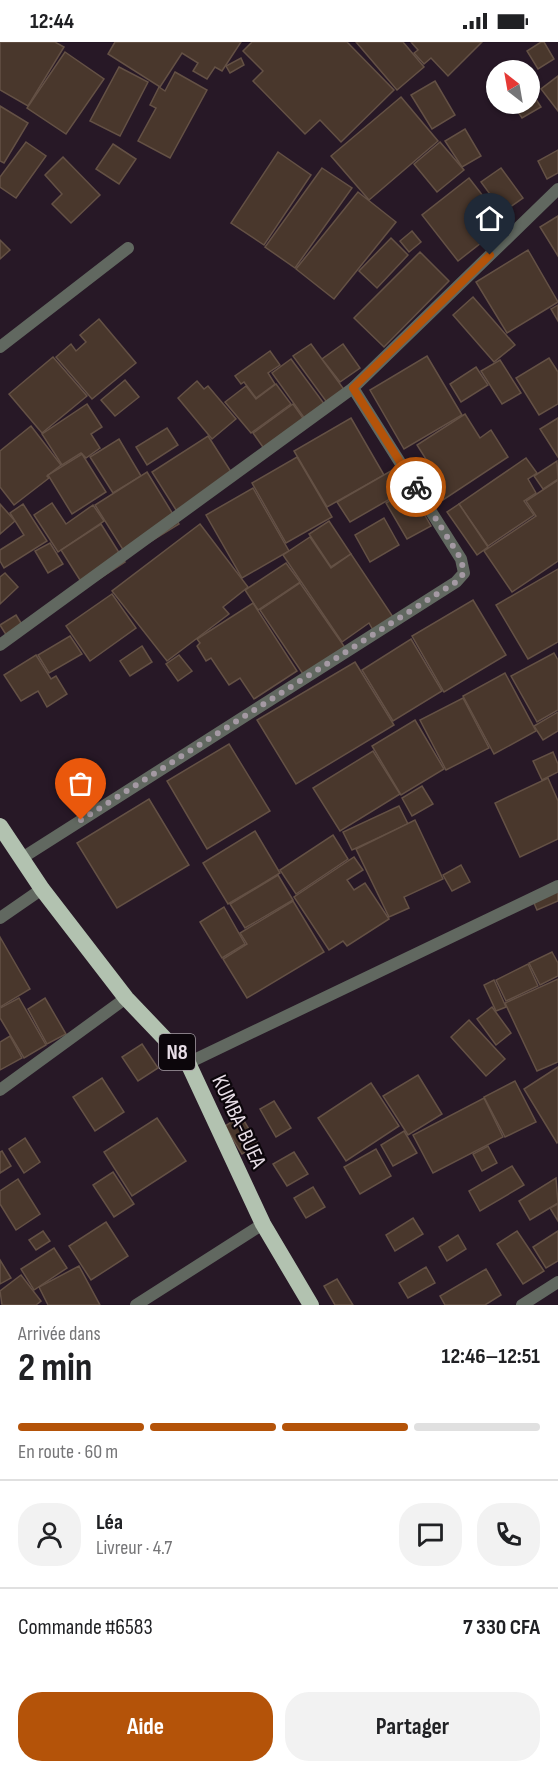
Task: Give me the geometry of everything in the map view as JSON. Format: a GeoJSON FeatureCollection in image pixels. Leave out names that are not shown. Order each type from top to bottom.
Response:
{"type":"FeatureCollection","features":[{"type":"Feature","properties":{"kind":"highway","name":"KUMBA-BUEA"},"geometry":{"type":"LineString","coordinates":[[0,826],[42,890],[126,998],[188,1063],[263,1224],[310,1305]]}},
{"type":"Feature","properties":{"kind":"street"},"geometry":{"type":"LineString","coordinates":[[0,645],[353,388],[558,189]]}},
{"type":"Feature","properties":{"kind":"street"},"geometry":{"type":"LineString","coordinates":[[0,347],[128,248]]}},
{"type":"Feature","properties":{"kind":"street"},"geometry":{"type":"LineString","coordinates":[[22,858],[456,582],[464,573],[461,559],[353,388]]}},
{"type":"Feature","properties":{"kind":"street"},"geometry":{"type":"LineString","coordinates":[[188,1063],[558,886]]}},
{"type":"Feature","properties":{"kind":"street"},"geometry":{"type":"LineString","coordinates":[[0,918],[42,890]]}},
{"type":"Feature","properties":{"kind":"street"},"geometry":{"type":"LineString","coordinates":[[0,1090],[126,998]]}},
{"type":"Feature","properties":{"kind":"street"},"geometry":{"type":"LineString","coordinates":[[136,1305],[263,1224]]}},
{"type":"Feature","properties":{"kind":"street"},"geometry":{"type":"LineString","coordinates":[[522,1305],[558,1282]]}},
{"type":"Feature","properties":{"kind":"building"},"geometry":{"type":"Polygon","coordinates":[[[0,42],[55,42],[64,47],[28,106],[0,90],[0,42]]]}},
{"type":"Feature","properties":{"kind":"building"},"geometry":{"type":"Polygon","coordinates":[[[115,42],[241,42],[222,71],[215,67],[207,79],[193,71],[198,63],[182,53],[160,87],[108,54],[115,42]]]}},
{"type":"Feature","properties":{"kind":"building"},"geometry":{"type":"Polygon","coordinates":[[[252,42],[347,42],[394,90],[341,142],[320,120],[305,134],[253,81],[263,71],[243,51],[252,42]]]}},
{"type":"Feature","properties":{"kind":"building"},"geometry":{"type":"Polygon","coordinates":[[[356,42],[403,42],[424,67],[397,90],[356,42]]]}},
{"type":"Feature","properties":{"kind":"building"},"geometry":{"type":"Polygon","coordinates":[[[411,42],[482,42],[448,76],[431,58],[424,64],[414,53],[418,50],[411,42]]]}},
{"type":"Feature","properties":{"kind":"building"},"geometry":{"type":"Polygon","coordinates":[[[544,42],[554,59],[540,68],[540,60],[532,60],[527,51],[544,42]]]}},
{"type":"Feature","properties":{"kind":"building"},"geometry":{"type":"Polygon","coordinates":[[[65,52],[104,79],[66,134],[27,108],[65,52]]]}},
{"type":"Feature","properties":{"kind":"building"},"geometry":{"type":"Polygon","coordinates":[[[241,58],[244,65],[230,73],[226,66],[241,58]]]}},
{"type":"Feature","properties":{"kind":"building"},"geometry":{"type":"Polygon","coordinates":[[[119,67],[148,82],[120,136],[90,121],[119,67]]]}},
{"type":"Feature","properties":{"kind":"building"},"geometry":{"type":"Polygon","coordinates":[[[175,72],[207,90],[170,158],[138,141],[156,108],[150,105],[159,87],[165,91],[175,72]]]}},
{"type":"Feature","properties":{"kind":"building"},"geometry":{"type":"Polygon","coordinates":[[[558,76],[558,111],[541,89],[558,76]]]}},
{"type":"Feature","properties":{"kind":"building"},"geometry":{"type":"Polygon","coordinates":[[[435,81],[455,115],[432,129],[411,95],[435,81]]]}},
{"type":"Feature","properties":{"kind":"building"},"geometry":{"type":"Polygon","coordinates":[[[401,97],[438,141],[369,200],[331,156],[401,97]]]}},
{"type":"Feature","properties":{"kind":"building"},"geometry":{"type":"Polygon","coordinates":[[[0,106],[28,123],[4,163],[0,161],[0,106]]]}},
{"type":"Feature","properties":{"kind":"building"},"geometry":{"type":"Polygon","coordinates":[[[465,129],[481,156],[462,167],[445,141],[465,129]]]}},
{"type":"Feature","properties":{"kind":"building"},"geometry":{"type":"Polygon","coordinates":[[[26,142],[46,156],[16,198],[0,187],[0,177],[26,142]]]}},
{"type":"Feature","properties":{"kind":"building"},"geometry":{"type":"Polygon","coordinates":[[[440,142],[464,170],[437,192],[414,164],[440,142]]]}},
{"type":"Feature","properties":{"kind":"building"},"geometry":{"type":"Polygon","coordinates":[[[113,144],[136,159],[119,184],[96,169],[113,144]]]}},
{"type":"Feature","properties":{"kind":"building"},"geometry":{"type":"Polygon","coordinates":[[[558,150],[558,173],[547,179],[538,161],[558,150]]]}},
{"type":"Feature","properties":{"kind":"building"},"geometry":{"type":"Polygon","coordinates":[[[278,152],[311,175],[264,245],[231,223],[278,152]]]}},
{"type":"Feature","properties":{"kind":"building"},"geometry":{"type":"Polygon","coordinates":[[[63,157],[100,195],[71,223],[52,204],[62,194],[45,175],[63,157]]]}},
{"type":"Feature","properties":{"kind":"building"},"geometry":{"type":"Polygon","coordinates":[[[322,168],[352,188],[295,268],[265,247],[322,168]]]}},
{"type":"Feature","properties":{"kind":"building"},"geometry":{"type":"Polygon","coordinates":[[[501,168],[523,198],[503,212],[481,182],[501,168]]]}},
{"type":"Feature","properties":{"kind":"building"},"geometry":{"type":"Polygon","coordinates":[[[469,178],[505,224],[458,261],[422,215],[469,178]]]}},
{"type":"Feature","properties":{"kind":"building"},"geometry":{"type":"Polygon","coordinates":[[[358,192],[396,222],[334,299],[296,269],[358,192]]]}},
{"type":"Feature","properties":{"kind":"building"},"geometry":{"type":"Polygon","coordinates":[[[558,216],[558,256],[540,227],[558,216]]]}},
{"type":"Feature","properties":{"kind":"building"},"geometry":{"type":"Polygon","coordinates":[[[412,231],[421,242],[409,252],[400,241],[412,231]]]}},
{"type":"Feature","properties":{"kind":"building"},"geometry":{"type":"Polygon","coordinates":[[[391,238],[408,255],[377,288],[359,271],[391,238]]]}},
{"type":"Feature","properties":{"kind":"building"},"geometry":{"type":"Polygon","coordinates":[[[0,240],[10,250],[0,259],[0,240]]]}},
{"type":"Feature","properties":{"kind":"building"},"geometry":{"type":"Polygon","coordinates":[[[528,250],[558,302],[507,333],[476,282],[528,250]]]}},
{"type":"Feature","properties":{"kind":"building"},"geometry":{"type":"Polygon","coordinates":[[[420,252],[449,281],[384,347],[354,318],[420,252]]]}},
{"type":"Feature","properties":{"kind":"building"},"geometry":{"type":"Polygon","coordinates":[[[473,297],[515,345],[494,362],[453,315],[473,297]]]}},
{"type":"Feature","properties":{"kind":"building"},"geometry":{"type":"Polygon","coordinates":[[[558,305],[558,321],[551,309],[558,305]]]}},
{"type":"Feature","properties":{"kind":"building"},"geometry":{"type":"Polygon","coordinates":[[[99,319],[136,363],[92,399],[56,357],[71,344],[76,351],[86,342],[80,335],[99,319]]]}},
{"type":"Feature","properties":{"kind":"building"},"geometry":{"type":"Polygon","coordinates":[[[311,344],[348,395],[331,408],[293,356],[311,344]]]}},
{"type":"Feature","properties":{"kind":"building"},"geometry":{"type":"Polygon","coordinates":[[[343,344],[360,368],[340,382],[322,359],[343,344]]]}},
{"type":"Feature","properties":{"kind":"building"},"geometry":{"type":"Polygon","coordinates":[[[270,351],[280,365],[268,373],[275,384],[256,398],[244,382],[241,384],[235,376],[270,351]]]}},
{"type":"Feature","properties":{"kind":"building"},"geometry":{"type":"Polygon","coordinates":[[[427,356],[462,415],[404,449],[370,390],[427,356]]]}},
{"type":"Feature","properties":{"kind":"building"},"geometry":{"type":"Polygon","coordinates":[[[53,357],[87,396],[42,433],[9,394],[53,357]]]}},
{"type":"Feature","properties":{"kind":"building"},"geometry":{"type":"Polygon","coordinates":[[[549,358],[558,372],[558,404],[539,415],[516,378],[549,358]]]}},
{"type":"Feature","properties":{"kind":"building"},"geometry":{"type":"Polygon","coordinates":[[[291,359],[325,405],[305,419],[272,373],[291,359]]]}},
{"type":"Feature","properties":{"kind":"building"},"geometry":{"type":"Polygon","coordinates":[[[500,360],[521,393],[502,404],[481,371],[500,360]]]}},
{"type":"Feature","properties":{"kind":"building"},"geometry":{"type":"Polygon","coordinates":[[[476,367],[488,385],[461,402],[450,384],[476,367]]]}},
{"type":"Feature","properties":{"kind":"building"},"geometry":{"type":"Polygon","coordinates":[[[125,380],[139,397],[115,416],[101,400],[125,380]]]}},
{"type":"Feature","properties":{"kind":"building"},"geometry":{"type":"Polygon","coordinates":[[[197,381],[204,389],[208,386],[236,419],[212,439],[178,398],[197,381]]]}},
{"type":"Feature","properties":{"kind":"building"},"geometry":{"type":"Polygon","coordinates":[[[276,384],[291,404],[251,433],[225,402],[246,386],[256,399],[276,384]]]}},
{"type":"Feature","properties":{"kind":"building"},"geometry":{"type":"Polygon","coordinates":[[[87,404],[102,427],[91,434],[100,448],[86,458],[81,453],[62,465],[42,434],[87,404]]]}},
{"type":"Feature","properties":{"kind":"building"},"geometry":{"type":"Polygon","coordinates":[[[293,404],[305,421],[265,450],[253,433],[293,404]]]}},
{"type":"Feature","properties":{"kind":"building"},"geometry":{"type":"Polygon","coordinates":[[[465,414],[480,438],[491,430],[508,457],[443,500],[429,479],[436,475],[417,445],[465,414]]]}},
{"type":"Feature","properties":{"kind":"building"},"geometry":{"type":"Polygon","coordinates":[[[351,418],[384,475],[327,507],[294,451],[351,418]]]}},
{"type":"Feature","properties":{"kind":"building"},"geometry":{"type":"Polygon","coordinates":[[[558,418],[558,457],[540,429],[558,418]]]}},
{"type":"Feature","properties":{"kind":"building"},"geometry":{"type":"Polygon","coordinates":[[[31,426],[61,465],[47,476],[49,478],[14,505],[0,487],[0,451],[31,426]]]}},
{"type":"Feature","properties":{"kind":"building"},"geometry":{"type":"Polygon","coordinates":[[[167,428],[178,445],[147,465],[136,447],[167,428]]]}},
{"type":"Feature","properties":{"kind":"building"},"geometry":{"type":"Polygon","coordinates":[[[208,436],[235,478],[178,513],[152,472],[208,436]]]}},
{"type":"Feature","properties":{"kind":"building"},"geometry":{"type":"Polygon","coordinates":[[[119,439],[141,476],[113,493],[90,457],[119,439]]]}},
{"type":"Feature","properties":{"kind":"building"},"geometry":{"type":"Polygon","coordinates":[[[82,454],[106,492],[72,514],[48,475],[82,454]]]}},
{"type":"Feature","properties":{"kind":"building"},"geometry":{"type":"Polygon","coordinates":[[[297,457],[332,517],[286,543],[252,483],[297,457]]]}},
{"type":"Feature","properties":{"kind":"building"},"geometry":{"type":"Polygon","coordinates":[[[526,458],[537,473],[528,479],[536,493],[524,501],[534,515],[488,546],[459,504],[526,458]]]}},
{"type":"Feature","properties":{"kind":"building"},"geometry":{"type":"Polygon","coordinates":[[[557,461],[558,479],[543,489],[534,476],[557,461]]]}},
{"type":"Feature","properties":{"kind":"building"},"geometry":{"type":"Polygon","coordinates":[[[396,468],[409,488],[350,522],[337,502],[396,468]]]}},
{"type":"Feature","properties":{"kind":"building"},"geometry":{"type":"Polygon","coordinates":[[[147,472],[179,524],[127,556],[95,505],[147,472]]]}},
{"type":"Feature","properties":{"kind":"building"},"geometry":{"type":"Polygon","coordinates":[[[558,480],[558,561],[512,592],[484,551],[536,516],[526,501],[558,480]]]}},
{"type":"Feature","properties":{"kind":"building"},"geometry":{"type":"Polygon","coordinates":[[[253,488],[289,551],[242,578],[206,515],[253,488]]]}},
{"type":"Feature","properties":{"kind":"building"},"geometry":{"type":"Polygon","coordinates":[[[410,489],[431,526],[407,539],[386,503],[410,489]]]}},
{"type":"Feature","properties":{"kind":"building"},"geometry":{"type":"Polygon","coordinates":[[[52,503],[66,524],[93,505],[104,521],[58,552],[34,515],[52,503]]]}},
{"type":"Feature","properties":{"kind":"building"},"geometry":{"type":"Polygon","coordinates":[[[0,504],[15,521],[0,534],[0,504]]]}},
{"type":"Feature","properties":{"kind":"building"},"geometry":{"type":"Polygon","coordinates":[[[23,504],[47,541],[4,568],[0,561],[0,550],[24,535],[10,513],[23,504]]]}},
{"type":"Feature","properties":{"kind":"building"},"geometry":{"type":"Polygon","coordinates":[[[459,504],[488,547],[477,555],[447,512],[459,504]]]}},
{"type":"Feature","properties":{"kind":"building"},"geometry":{"type":"Polygon","coordinates":[[[384,518],[399,545],[370,562],[355,535],[384,518]]]}},
{"type":"Feature","properties":{"kind":"building"},"geometry":{"type":"Polygon","coordinates":[[[329,521],[351,554],[331,567],[309,534],[329,521]]]}},
{"type":"Feature","properties":{"kind":"building"},"geometry":{"type":"Polygon","coordinates":[[[101,524],[125,562],[85,588],[61,550],[101,524]]]}},
{"type":"Feature","properties":{"kind":"building"},"geometry":{"type":"Polygon","coordinates":[[[200,524],[248,587],[223,607],[229,614],[167,661],[112,591],[200,524]]]}},
{"type":"Feature","properties":{"kind":"building"},"geometry":{"type":"Polygon","coordinates":[[[310,537],[331,568],[351,554],[393,617],[373,630],[369,623],[342,642],[283,555],[310,537]]]}},
{"type":"Feature","properties":{"kind":"building"},"geometry":{"type":"Polygon","coordinates":[[[50,543],[63,564],[48,573],[35,551],[50,543]]]}},
{"type":"Feature","properties":{"kind":"building"},"geometry":{"type":"Polygon","coordinates":[[[286,563],[300,582],[258,610],[245,590],[286,563]]]}},
{"type":"Feature","properties":{"kind":"building"},"geometry":{"type":"Polygon","coordinates":[[[558,569],[558,642],[528,659],[496,605],[558,569]]]}},
{"type":"Feature","properties":{"kind":"building"},"geometry":{"type":"Polygon","coordinates":[[[5,573],[18,587],[0,604],[0,577],[5,573]]]}},
{"type":"Feature","properties":{"kind":"building"},"geometry":{"type":"Polygon","coordinates":[[[300,583],[346,649],[305,677],[260,610],[300,583]]]}},
{"type":"Feature","properties":{"kind":"building"},"geometry":{"type":"Polygon","coordinates":[[[112,594],[136,628],[90,661],[66,626],[112,594]]]}},
{"type":"Feature","properties":{"kind":"building"},"geometry":{"type":"Polygon","coordinates":[[[473,600],[506,655],[444,692],[412,636],[473,600]]]}},
{"type":"Feature","properties":{"kind":"building"},"geometry":{"type":"Polygon","coordinates":[[[253,603],[297,671],[254,699],[240,678],[229,685],[211,658],[206,661],[197,646],[200,643],[197,639],[253,603]]]}},
{"type":"Feature","properties":{"kind":"building"},"geometry":{"type":"Polygon","coordinates":[[[16,615],[26,631],[10,641],[0,625],[16,615]]]}},
{"type":"Feature","properties":{"kind":"building"},"geometry":{"type":"Polygon","coordinates":[[[70,636],[82,654],[49,673],[38,655],[70,636]]]}},
{"type":"Feature","properties":{"kind":"building"},"geometry":{"type":"Polygon","coordinates":[[[411,639],[442,691],[393,721],[362,670],[411,639]]]}},
{"type":"Feature","properties":{"kind":"building"},"geometry":{"type":"Polygon","coordinates":[[[142,646],[152,662],[130,676],[120,661],[142,646]]]}},
{"type":"Feature","properties":{"kind":"building"},"geometry":{"type":"Polygon","coordinates":[[[554,653],[558,660],[558,710],[537,722],[511,676],[554,653]]]}},
{"type":"Feature","properties":{"kind":"building"},"geometry":{"type":"Polygon","coordinates":[[[36,655],[51,679],[56,676],[67,694],[47,707],[38,691],[21,701],[4,675],[36,655]]]}},
{"type":"Feature","properties":{"kind":"building"},"geometry":{"type":"Polygon","coordinates":[[[179,655],[192,671],[178,681],[166,664],[179,655]]]}},
{"type":"Feature","properties":{"kind":"building"},"geometry":{"type":"Polygon","coordinates":[[[355,662],[394,725],[296,784],[257,720],[355,662]]]}},
{"type":"Feature","properties":{"kind":"building"},"geometry":{"type":"Polygon","coordinates":[[[505,673],[536,731],[494,754],[463,696],[505,673]]]}},
{"type":"Feature","properties":{"kind":"building"},"geometry":{"type":"Polygon","coordinates":[[[463,698],[489,748],[446,770],[420,720],[463,698]]]}},
{"type":"Feature","properties":{"kind":"building"},"geometry":{"type":"Polygon","coordinates":[[[558,712],[558,731],[543,740],[534,726],[558,712]]]}},
{"type":"Feature","properties":{"kind":"building"},"geometry":{"type":"Polygon","coordinates":[[[415,720],[444,769],[401,795],[372,746],[415,720]]]}},
{"type":"Feature","properties":{"kind":"building"},"geometry":{"type":"Polygon","coordinates":[[[229,744],[270,811],[207,849],[167,781],[229,744]]]}},
{"type":"Feature","properties":{"kind":"building"},"geometry":{"type":"Polygon","coordinates":[[[373,751],[400,794],[340,831],[313,788],[373,751]]]}},
{"type":"Feature","properties":{"kind":"building"},"geometry":{"type":"Polygon","coordinates":[[[553,752],[558,764],[558,772],[542,780],[533,761],[553,752]]]}},
{"type":"Feature","properties":{"kind":"building"},"geometry":{"type":"Polygon","coordinates":[[[548,778],[558,801],[558,839],[520,857],[495,803],[548,778]]]}},
{"type":"Feature","properties":{"kind":"building"},"geometry":{"type":"Polygon","coordinates":[[[422,786],[433,804],[412,816],[402,798],[422,786]]]}},
{"type":"Feature","properties":{"kind":"building"},"geometry":{"type":"Polygon","coordinates":[[[149,799],[189,865],[117,908],[77,843],[149,799]]]}},
{"type":"Feature","properties":{"kind":"building"},"geometry":{"type":"Polygon","coordinates":[[[399,806],[408,824],[352,850],[343,832],[399,806]]]}},
{"type":"Feature","properties":{"kind":"building"},"geometry":{"type":"Polygon","coordinates":[[[415,820],[443,879],[404,897],[409,908],[389,917],[356,849],[415,820]]]}},
{"type":"Feature","properties":{"kind":"building"},"geometry":{"type":"Polygon","coordinates":[[[255,831],[280,873],[228,904],[203,863],[255,831]]]}},
{"type":"Feature","properties":{"kind":"building"},"geometry":{"type":"Polygon","coordinates":[[[333,835],[348,859],[296,894],[280,870],[333,835]]]}},
{"type":"Feature","properties":{"kind":"building"},"geometry":{"type":"Polygon","coordinates":[[[354,857],[363,870],[347,880],[354,890],[365,883],[389,919],[347,946],[343,941],[329,950],[294,897],[354,857]]]}},
{"type":"Feature","properties":{"kind":"building"},"geometry":{"type":"Polygon","coordinates":[[[461,865],[470,882],[452,891],[443,875],[461,865]]]}},
{"type":"Feature","properties":{"kind":"building"},"geometry":{"type":"Polygon","coordinates":[[[278,875],[293,900],[245,928],[230,904],[278,875]]]}},
{"type":"Feature","properties":{"kind":"building"},"geometry":{"type":"Polygon","coordinates":[[[558,884],[558,901],[537,910],[531,896],[558,884]]]}},
{"type":"Feature","properties":{"kind":"building"},"geometry":{"type":"Polygon","coordinates":[[[293,901],[324,952],[247,998],[223,959],[247,944],[240,933],[293,901]]]}},
{"type":"Feature","properties":{"kind":"building"},"geometry":{"type":"Polygon","coordinates":[[[224,907],[245,944],[222,958],[200,922],[224,907]]]}},
{"type":"Feature","properties":{"kind":"building"},"geometry":{"type":"Polygon","coordinates":[[[0,937],[30,989],[0,1007],[0,937]]]}},
{"type":"Feature","properties":{"kind":"building"},"geometry":{"type":"Polygon","coordinates":[[[552,952],[558,963],[558,976],[540,985],[529,963],[552,952]]]}},
{"type":"Feature","properties":{"kind":"building"},"geometry":{"type":"Polygon","coordinates":[[[528,964],[538,986],[506,1001],[496,980],[528,964]]]}},
{"type":"Feature","properties":{"kind":"building"},"geometry":{"type":"Polygon","coordinates":[[[558,979],[558,1062],[537,1071],[505,1003],[558,979]]]}},
{"type":"Feature","properties":{"kind":"building"},"geometry":{"type":"Polygon","coordinates":[[[494,980],[506,1007],[496,1011],[484,985],[494,980]]]}},
{"type":"Feature","properties":{"kind":"building"},"geometry":{"type":"Polygon","coordinates":[[[19,998],[46,1045],[24,1058],[0,1018],[0,1008],[19,998]]]}},
{"type":"Feature","properties":{"kind":"building"},"geometry":{"type":"Polygon","coordinates":[[[45,998],[66,1034],[47,1044],[28,1009],[45,998]]]}},
{"type":"Feature","properties":{"kind":"building"},"geometry":{"type":"Polygon","coordinates":[[[492,1007],[511,1033],[496,1045],[477,1019],[492,1007]]]}},
{"type":"Feature","properties":{"kind":"building"},"geometry":{"type":"Polygon","coordinates":[[[469,1020],[505,1059],[486,1076],[451,1037],[469,1020]]]}},
{"type":"Feature","properties":{"kind":"building"},"geometry":{"type":"Polygon","coordinates":[[[10,1036],[22,1058],[0,1070],[0,1042],[10,1036]]]}},
{"type":"Feature","properties":{"kind":"building"},"geometry":{"type":"Polygon","coordinates":[[[142,1044],[158,1068],[138,1081],[122,1057],[142,1044]]]}},
{"type":"Feature","properties":{"kind":"building"},"geometry":{"type":"Polygon","coordinates":[[[558,1067],[558,1142],[557,1143],[524,1089],[558,1067]]]}},
{"type":"Feature","properties":{"kind":"building"},"geometry":{"type":"Polygon","coordinates":[[[418,1075],[442,1114],[408,1135],[383,1096],[418,1075]]]}},
{"type":"Feature","properties":{"kind":"building"},"geometry":{"type":"Polygon","coordinates":[[[102,1078],[124,1112],[95,1131],[73,1097],[102,1078]]]}},
{"type":"Feature","properties":{"kind":"building"},"geometry":{"type":"Polygon","coordinates":[[[515,1081],[536,1122],[505,1137],[484,1097],[515,1081]]]}},
{"type":"Feature","properties":{"kind":"building"},"geometry":{"type":"Polygon","coordinates":[[[371,1083],[399,1126],[346,1161],[318,1118],[371,1083]]]}},
{"type":"Feature","properties":{"kind":"building"},"geometry":{"type":"Polygon","coordinates":[[[484,1098],[503,1137],[433,1173],[413,1135],[484,1098]]]}},
{"type":"Feature","properties":{"kind":"building"},"geometry":{"type":"Polygon","coordinates":[[[274,1101],[291,1128],[276,1137],[260,1109],[274,1101]]]}},
{"type":"Feature","properties":{"kind":"building"},"geometry":{"type":"Polygon","coordinates":[[[241,1116],[258,1144],[242,1154],[225,1126],[241,1116]]]}},
{"type":"Feature","properties":{"kind":"building"},"geometry":{"type":"Polygon","coordinates":[[[157,1118],[186,1161],[132,1196],[104,1152],[157,1118]]]}},
{"type":"Feature","properties":{"kind":"building"},"geometry":{"type":"Polygon","coordinates":[[[404,1131],[417,1153],[393,1166],[381,1145],[404,1131]]]}},
{"type":"Feature","properties":{"kind":"building"},"geometry":{"type":"Polygon","coordinates":[[[25,1138],[40,1162],[24,1173],[9,1149],[25,1138]]]}},
{"type":"Feature","properties":{"kind":"building"},"geometry":{"type":"Polygon","coordinates":[[[488,1146],[497,1163],[482,1171],[473,1154],[488,1146]]]}},
{"type":"Feature","properties":{"kind":"building"},"geometry":{"type":"Polygon","coordinates":[[[376,1149],[391,1176],[360,1194],[344,1167],[376,1149]]]}},
{"type":"Feature","properties":{"kind":"building"},"geometry":{"type":"Polygon","coordinates":[[[2,1151],[11,1166],[0,1173],[0,1152],[2,1151]]]}},
{"type":"Feature","properties":{"kind":"building"},"geometry":{"type":"Polygon","coordinates":[[[294,1152],[308,1174],[287,1186],[273,1164],[294,1152]]]}},
{"type":"Feature","properties":{"kind":"building"},"geometry":{"type":"Polygon","coordinates":[[[512,1166],[524,1185],[480,1211],[469,1191],[512,1166]]]}},
{"type":"Feature","properties":{"kind":"building"},"geometry":{"type":"Polygon","coordinates":[[[113,1172],[134,1204],[114,1217],[93,1185],[113,1172]]]}},
{"type":"Feature","properties":{"kind":"building"},"geometry":{"type":"Polygon","coordinates":[[[556,1178],[558,1203],[530,1220],[519,1201],[556,1178]]]}},
{"type":"Feature","properties":{"kind":"building"},"geometry":{"type":"Polygon","coordinates":[[[18,1179],[40,1214],[16,1230],[0,1204],[0,1191],[18,1179]]]}},
{"type":"Feature","properties":{"kind":"building"},"geometry":{"type":"Polygon","coordinates":[[[313,1187],[325,1207],[306,1218],[294,1198],[313,1187]]]}},
{"type":"Feature","properties":{"kind":"building"},"geometry":{"type":"Polygon","coordinates":[[[558,1204],[558,1221],[550,1208],[558,1204]]]}},
{"type":"Feature","properties":{"kind":"building"},"geometry":{"type":"Polygon","coordinates":[[[413,1218],[423,1234],[395,1251],[386,1235],[413,1218]]]}},
{"type":"Feature","properties":{"kind":"building"},"geometry":{"type":"Polygon","coordinates":[[[106,1222],[128,1256],[91,1280],[69,1246],[106,1222]]]}},
{"type":"Feature","properties":{"kind":"building"},"geometry":{"type":"Polygon","coordinates":[[[43,1231],[50,1241],[36,1250],[29,1240],[43,1231]]]}},
{"type":"Feature","properties":{"kind":"building"},"geometry":{"type":"Polygon","coordinates":[[[517,1231],[544,1271],[523,1284],[497,1244],[517,1231]]]}},
{"type":"Feature","properties":{"kind":"building"},"geometry":{"type":"Polygon","coordinates":[[[558,1231],[558,1261],[546,1268],[533,1247],[558,1231]]]}},
{"type":"Feature","properties":{"kind":"building"},"geometry":{"type":"Polygon","coordinates":[[[458,1235],[466,1249],[447,1261],[439,1247],[458,1235]]]}},
{"type":"Feature","properties":{"kind":"building"},"geometry":{"type":"Polygon","coordinates":[[[54,1248],[67,1268],[34,1290],[21,1269],[54,1248]]]}},
{"type":"Feature","properties":{"kind":"building"},"geometry":{"type":"Polygon","coordinates":[[[0,1260],[11,1278],[0,1284],[0,1260]]]}},
{"type":"Feature","properties":{"kind":"building"},"geometry":{"type":"Polygon","coordinates":[[[79,1266],[100,1305],[48,1305],[39,1287],[79,1266]]]}},
{"type":"Feature","properties":{"kind":"building"},"geometry":{"type":"Polygon","coordinates":[[[426,1267],[435,1283],[408,1298],[399,1283],[426,1267]]]}},
{"type":"Feature","properties":{"kind":"building"},"geometry":{"type":"Polygon","coordinates":[[[486,1269],[501,1295],[485,1305],[445,1305],[440,1296],[486,1269]]]}},
{"type":"Feature","properties":{"kind":"building"},"geometry":{"type":"Polygon","coordinates":[[[21,1275],[41,1301],[36,1305],[2,1305],[0,1291],[21,1275]]]}},
{"type":"Feature","properties":{"kind":"building"},"geometry":{"type":"Polygon","coordinates":[[[337,1279],[353,1305],[335,1305],[324,1286],[337,1279]]]}},
{"type":"Feature","properties":{"kind":"way so far"},"geometry":{"type":"LineString","coordinates":[[81,820],[456,582],[464,573],[461,559],[416,487]]}},
{"type":"Feature","properties":{"kind":"route"},"geometry":{"type":"LineString","coordinates":[[416,487],[353,388],[490,255]]}}]}
